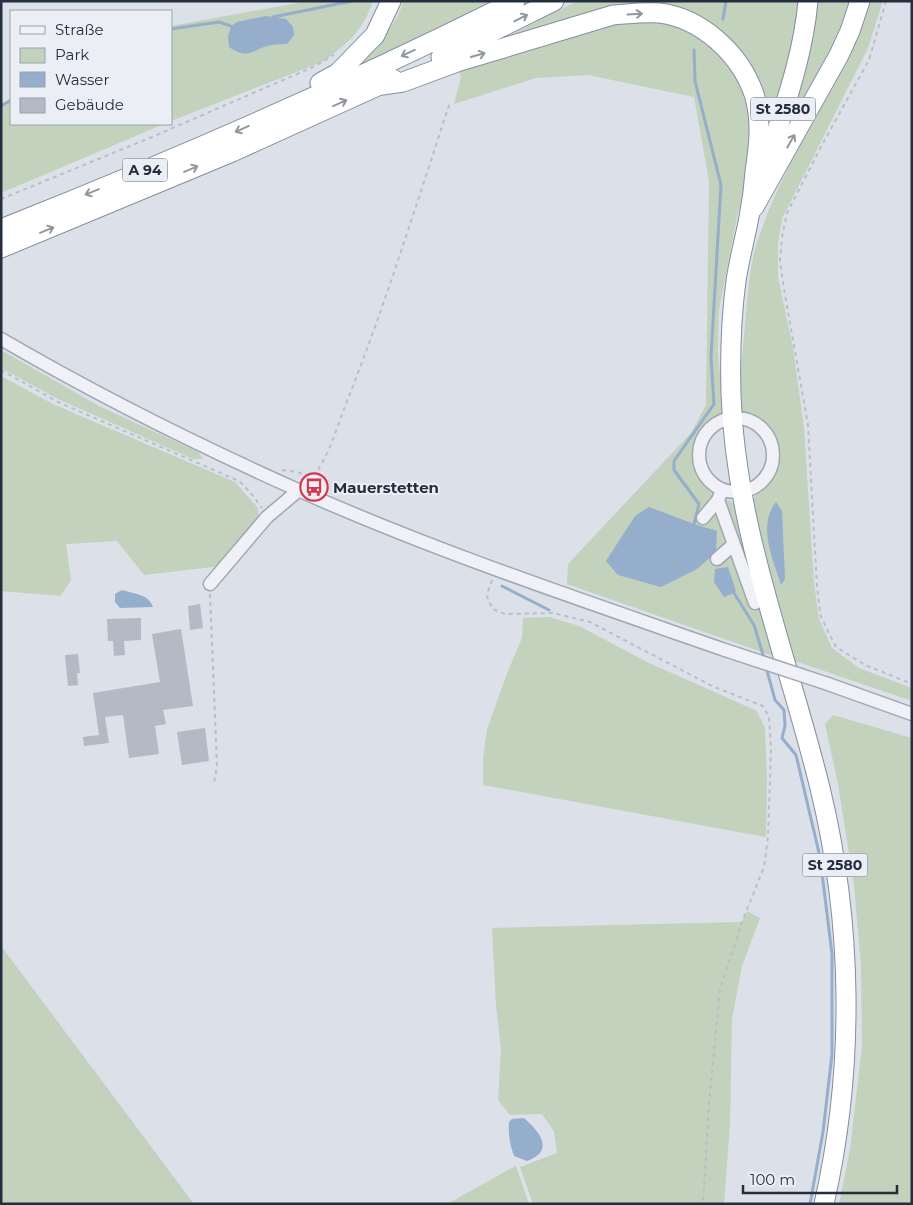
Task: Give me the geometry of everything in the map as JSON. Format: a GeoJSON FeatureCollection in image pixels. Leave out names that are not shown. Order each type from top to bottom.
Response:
{"type":"FeatureCollection","features":[{"type":"Feature","properties":{"kind":"highway"},"geometry":{"type":"LineString","coordinates":[[286,109],[306,90],[338,73],[358,54],[375,35],[391,1]]}},
{"type":"Feature","properties":{"kind":"highway","name":"A 94"},"geometry":{"type":"LineString","coordinates":[[1,229],[286,109],[515,1]]}},
{"type":"Feature","properties":{"kind":"highway","name":"A 94"},"geometry":{"type":"LineString","coordinates":[[1,248],[196,167],[382,85],[554,1]]}},
{"type":"Feature","properties":{"kind":"highway","name":"St 2580"},"geometry":{"type":"LineString","coordinates":[[808,1],[806,27],[798,62],[750,214],[735,291],[732,333],[732,419],[742,492],[762,585],[819,786],[828,824],[837,881],[845,967],[845,1048],[840,1113],[824,1204]]}},
{"type":"Feature","properties":{"kind":"highway"},"geometry":{"type":"LineString","coordinates":[[750,214],[839,55],[850,31],[860,1]]}},
{"type":"Feature","properties":{"kind":"highway"},"geometry":{"type":"LineString","coordinates":[[382,85],[403,82],[456,62],[613,15],[636,13],[660,14],[678,18],[700,28],[718,41],[732,55],[745,73],[754,94],[759,115],[760,134],[750,214]]}},
{"type":"Feature","properties":{"kind":"street"},"geometry":{"type":"LineString","coordinates":[[1,340],[113,401],[299,490],[496,569],[912,714]]}},
{"type":"Feature","properties":{"kind":"street"},"geometry":{"type":"LineString","coordinates":[[703,518],[720,495],[742,492],[757,486],[767,476],[772,464],[773,450],[768,437],[760,427],[748,420],[724,420],[714,426],[706,434],[701,444],[699,455],[700,466],[705,476],[720,495],[733,545],[754,603]]}},
{"type":"Feature","properties":{"kind":"street"},"geometry":{"type":"LineString","coordinates":[[210,584],[266,517],[299,490]]}},
{"type":"Feature","properties":{"kind":"street"},"geometry":{"type":"LineString","coordinates":[[717,559],[733,545]]}},
{"type":"Feature","properties":{"kind":"path"},"geometry":{"type":"LineString","coordinates":[[886,1],[869,60],[823,143],[787,214],[782,237],[780,261],[808,425],[821,617],[836,647],[865,665],[912,684]]}},
{"type":"Feature","properties":{"kind":"path"},"geometry":{"type":"LineString","coordinates":[[1,199],[152,137],[313,67],[337,54]]}},
{"type":"Feature","properties":{"kind":"path"},"geometry":{"type":"LineString","coordinates":[[313,477],[325,457],[370,344],[450,102]]}},
{"type":"Feature","properties":{"kind":"path"},"geometry":{"type":"LineString","coordinates":[[1,370],[58,402],[239,481],[250,492],[266,517]]}},
{"type":"Feature","properties":{"kind":"path"},"geometry":{"type":"LineString","coordinates":[[280,469],[313,477],[329,490]]}},
{"type":"Feature","properties":{"kind":"path"},"geometry":{"type":"LineString","coordinates":[[496,569],[487,594],[493,609],[505,614],[554,613],[590,622],[712,686],[763,706],[769,717],[771,749],[768,837],[764,867],[742,922],[720,989],[709,1104],[703,1204]]}},
{"type":"Feature","properties":{"kind":"path"},"geometry":{"type":"LineString","coordinates":[[210,584],[217,766],[214,783]]}},
{"type":"Feature","properties":{"kind":"green space"},"geometry":{"type":"Polygon","coordinates":[[[309,1],[373,1],[359,29],[339,49],[322,62],[172,121],[172,26],[309,1]]]}},
{"type":"Feature","properties":{"kind":"green space"},"geometry":{"type":"Polygon","coordinates":[[[403,1],[498,1],[352,70],[390,29],[403,1]]]}},
{"type":"Feature","properties":{"kind":"green space"},"geometry":{"type":"Polygon","coordinates":[[[577,1],[802,1],[795,54],[767,135],[748,65],[658,7],[505,38],[577,1]]]}},
{"type":"Feature","properties":{"kind":"green space"},"geometry":{"type":"Polygon","coordinates":[[[817,1],[855,1],[846,30],[778,151],[808,61],[817,1]]]}},
{"type":"Feature","properties":{"kind":"green space"},"geometry":{"type":"Polygon","coordinates":[[[866,1],[883,1],[868,48],[782,219],[778,244],[778,277],[793,348],[804,428],[814,582],[819,619],[832,648],[859,668],[912,688],[912,701],[792,660],[751,509],[755,497],[776,471],[777,456],[772,439],[762,425],[754,419],[743,415],[740,396],[748,290],[756,246],[789,166],[855,37],[866,1]]]}},
{"type":"Feature","properties":{"kind":"green space"},"geometry":{"type":"Polygon","coordinates":[[[651,18],[685,26],[730,62],[755,115],[750,172],[737,217],[719,310],[718,352],[723,405],[722,416],[699,442],[695,459],[704,485],[732,502],[738,512],[776,657],[567,584],[568,564],[691,433],[706,405],[709,181],[694,97],[588,75],[536,78],[454,104],[461,77],[457,68],[617,21],[651,18]]]}},
{"type":"Feature","properties":{"kind":"green space"},"geometry":{"type":"Polygon","coordinates":[[[10,100],[10,125],[162,125],[1,193],[1,105],[10,100]]]}},
{"type":"Feature","properties":{"kind":"green space"},"geometry":{"type":"Polygon","coordinates":[[[1,350],[99,406],[198,452],[203,459],[193,459],[58,399],[1,368],[1,350]]]}},
{"type":"Feature","properties":{"kind":"green space"},"geometry":{"type":"Polygon","coordinates":[[[1,376],[55,405],[235,482],[258,508],[259,522],[221,566],[144,575],[117,541],[66,544],[71,581],[60,596],[1,591],[1,376]]]}},
{"type":"Feature","properties":{"kind":"green space"},"geometry":{"type":"Polygon","coordinates":[[[549,617],[579,626],[647,662],[757,711],[765,728],[767,779],[766,837],[483,785],[483,759],[487,729],[522,638],[523,618],[549,617]]]}},
{"type":"Feature","properties":{"kind":"green space"},"geometry":{"type":"Polygon","coordinates":[[[833,715],[912,738],[912,1204],[839,1204],[850,1150],[862,1045],[861,965],[854,885],[838,784],[825,724],[833,715]]]}},
{"type":"Feature","properties":{"kind":"green space"},"geometry":{"type":"Polygon","coordinates":[[[747,911],[760,918],[742,966],[732,1019],[730,1124],[724,1204],[533,1204],[520,1167],[557,1153],[554,1131],[542,1114],[510,1115],[498,1100],[501,1049],[496,1005],[492,928],[742,922],[747,911]]]}},
{"type":"Feature","properties":{"kind":"green space"},"geometry":{"type":"Polygon","coordinates":[[[1,946],[194,1204],[1,1204],[1,946]]]}},
{"type":"Feature","properties":{"kind":"green space"},"geometry":{"type":"Polygon","coordinates":[[[516,1166],[529,1204],[447,1204],[508,1170],[516,1166]]]}},
{"type":"Feature","properties":{"kind":"water"},"geometry":{"type":"Polygon","coordinates":[[[266,16],[286,19],[293,27],[294,35],[287,44],[271,45],[247,54],[229,47],[228,37],[231,26],[237,22],[266,16]]]}},
{"type":"Feature","properties":{"kind":"water"},"geometry":{"type":"Polygon","coordinates":[[[776,502],[782,511],[785,579],[781,585],[768,543],[767,532],[770,511],[776,502]]]}},
{"type":"Feature","properties":{"kind":"water"},"geometry":{"type":"Polygon","coordinates":[[[649,507],[717,531],[716,552],[697,569],[661,587],[618,575],[606,561],[635,516],[649,507]]]}},
{"type":"Feature","properties":{"kind":"water"},"geometry":{"type":"Polygon","coordinates":[[[728,567],[736,591],[724,597],[714,582],[715,569],[728,567]]]}},
{"type":"Feature","properties":{"kind":"water"},"geometry":{"type":"Polygon","coordinates":[[[122,590],[145,597],[153,607],[120,608],[115,602],[115,594],[122,590]]]}},
{"type":"Feature","properties":{"kind":"water"},"geometry":{"type":"Polygon","coordinates":[[[524,1118],[539,1135],[543,1147],[536,1157],[527,1161],[514,1156],[509,1135],[509,1122],[512,1119],[524,1118]]]}},
{"type":"Feature","properties":{"kind":"building"},"geometry":{"type":"Polygon","coordinates":[[[200,604],[203,628],[190,630],[188,606],[200,604]]]}},
{"type":"Feature","properties":{"kind":"building"},"geometry":{"type":"Polygon","coordinates":[[[141,618],[141,640],[124,641],[125,655],[114,656],[113,641],[108,641],[107,619],[141,618]]]}},
{"type":"Feature","properties":{"kind":"building"},"geometry":{"type":"Polygon","coordinates":[[[181,629],[193,706],[163,710],[166,724],[155,726],[159,754],[129,758],[123,715],[105,717],[109,743],[84,746],[83,737],[99,735],[93,693],[160,682],[152,634],[181,629]]]}},
{"type":"Feature","properties":{"kind":"building"},"geometry":{"type":"Polygon","coordinates":[[[78,654],[80,673],[77,673],[78,685],[68,686],[65,655],[78,654]]]}},
{"type":"Feature","properties":{"kind":"building"},"geometry":{"type":"Polygon","coordinates":[[[205,728],[209,761],[182,765],[177,732],[205,728]]]}},
{"type":"Feature","properties":{"kind":"waterway"},"geometry":{"type":"LineString","coordinates":[[273,17],[352,1]]}},
{"type":"Feature","properties":{"kind":"waterway"},"geometry":{"type":"LineString","coordinates":[[723,19],[726,1]]}},
{"type":"Feature","properties":{"kind":"waterway"},"geometry":{"type":"LineString","coordinates":[[172,29],[219,22],[231,26]]}},
{"type":"Feature","properties":{"kind":"waterway"},"geometry":{"type":"LineString","coordinates":[[694,50],[695,81],[721,185],[711,357],[714,404],[674,461],[674,470],[699,504],[694,524]]}},
{"type":"Feature","properties":{"kind":"waterway"},"geometry":{"type":"LineString","coordinates":[[1,106],[10,101]]}},
{"type":"Feature","properties":{"kind":"waterway"},"geometry":{"type":"LineString","coordinates":[[502,586],[549,610]]}},
{"type":"Feature","properties":{"kind":"waterway"},"geometry":{"type":"LineString","coordinates":[[734,593],[754,625],[764,658]]}},
{"type":"Feature","properties":{"kind":"waterway"},"geometry":{"type":"LineString","coordinates":[[766,667],[775,700],[784,710],[785,726],[782,738],[796,755],[820,857],[832,954],[832,1054],[823,1132],[810,1204]]}},
{"type":"Feature","properties":{"kind":"place","name":"Mauerstetten"},"geometry":{"type":"Point","coordinates":[314,487]}}]}
